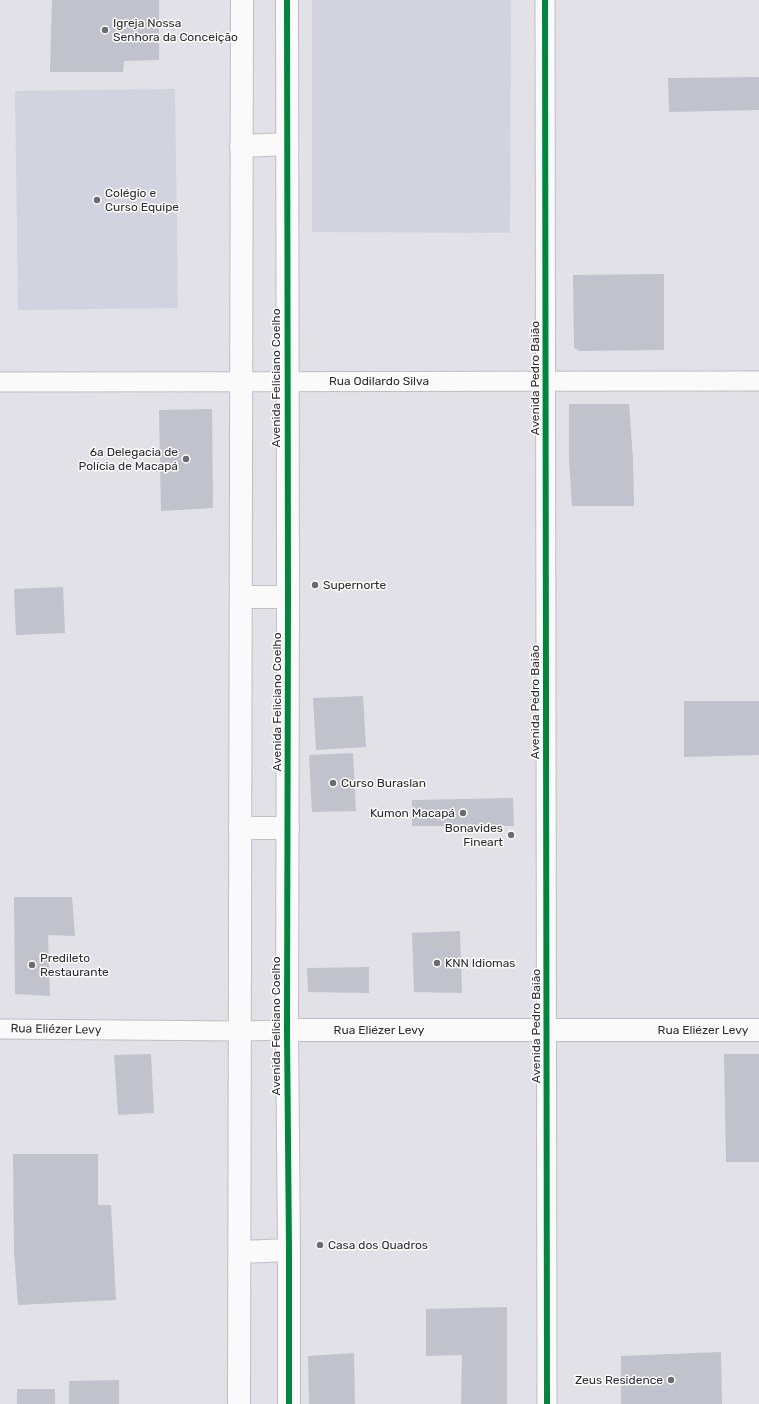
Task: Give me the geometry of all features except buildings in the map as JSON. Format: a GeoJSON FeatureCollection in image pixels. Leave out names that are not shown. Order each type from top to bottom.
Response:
{"type":"FeatureCollection","features":[{"type":"Feature","properties":{"kind":"street"},"geometry":{"type":"LineString","coordinates":[[239,1404],[242,0]]}},
{"type":"Feature","properties":{"kind":"street","name":"Avenida Feliciano Coelho"},"geometry":{"type":"LineString","coordinates":[[287,0],[288,828],[286,1030],[289,1250],[289,1404]]}},
{"type":"Feature","properties":{"kind":"street","name":"Avenida Pedro Baião"},"geometry":{"type":"LineString","coordinates":[[545,0],[547,1404]]}},
{"type":"Feature","properties":{"kind":"street"},"geometry":{"type":"LineString","coordinates":[[241,146],[287,144]]}},
{"type":"Feature","properties":{"kind":"street","name":"Rua Odilardo Silva"},"geometry":{"type":"LineString","coordinates":[[0,382],[759,381]]}},
{"type":"Feature","properties":{"kind":"street"},"geometry":{"type":"LineString","coordinates":[[241,597],[288,597]]}},
{"type":"Feature","properties":{"kind":"street"},"geometry":{"type":"LineString","coordinates":[[240,828],[288,828]]}},
{"type":"Feature","properties":{"kind":"street","name":"Rua Eliézer Levy"},"geometry":{"type":"LineString","coordinates":[[0,1029],[240,1031],[759,1030]]}},
{"type":"Feature","properties":{"kind":"street"},"geometry":{"type":"LineString","coordinates":[[240,1252],[289,1250]]}},
{"type":"Feature","properties":{"kind":"shaded area"},"geometry":{"type":"Polygon","coordinates":[[[312,0],[511,0],[510,233],[312,232],[312,0]]]}},
{"type":"Feature","properties":{"kind":"shaded area","name":"Colégio e Curso Equipe"},"geometry":{"type":"Polygon","coordinates":[[[175,89],[178,308],[18,310],[15,91],[175,89]]]}},
{"type":"Feature","properties":{"kind":"cycle path"},"geometry":{"type":"LineString","coordinates":[[287,0],[287,1030],[289,1404]]}},
{"type":"Feature","properties":{"kind":"cycle path"},"geometry":{"type":"LineString","coordinates":[[545,0],[547,1404]]}},
{"type":"Feature","properties":{"kind":"place","name":"Igreja Nossa Senhora da Conceição"},"geometry":{"type":"Point","coordinates":[105,30]}},
{"type":"Feature","properties":{"kind":"place","name":"Colégio e Curso Equipe"},"geometry":{"type":"Point","coordinates":[97,200]}},
{"type":"Feature","properties":{"kind":"place","name":"6a Delegacia de Polícia de Macapá"},"geometry":{"type":"Point","coordinates":[186,459]}},
{"type":"Feature","properties":{"kind":"place","name":"Supernorte"},"geometry":{"type":"Point","coordinates":[315,585]}},
{"type":"Feature","properties":{"kind":"place","name":"Curso Buraslan"},"geometry":{"type":"Point","coordinates":[333,783]}},
{"type":"Feature","properties":{"kind":"place","name":"Kumon Macapá"},"geometry":{"type":"Point","coordinates":[463,813]}},
{"type":"Feature","properties":{"kind":"place","name":"Bonavides Fineart"},"geometry":{"type":"Point","coordinates":[511,835]}},
{"type":"Feature","properties":{"kind":"place","name":"KNN Idiomas"},"geometry":{"type":"Point","coordinates":[437,963]}},
{"type":"Feature","properties":{"kind":"place","name":"Predileto Restaurante"},"geometry":{"type":"Point","coordinates":[32,965]}},
{"type":"Feature","properties":{"kind":"place","name":"Casa dos Quadros"},"geometry":{"type":"Point","coordinates":[320,1245]}},
{"type":"Feature","properties":{"kind":"place","name":"Zeus Residence"},"geometry":{"type":"Point","coordinates":[671,1380]}}]}
